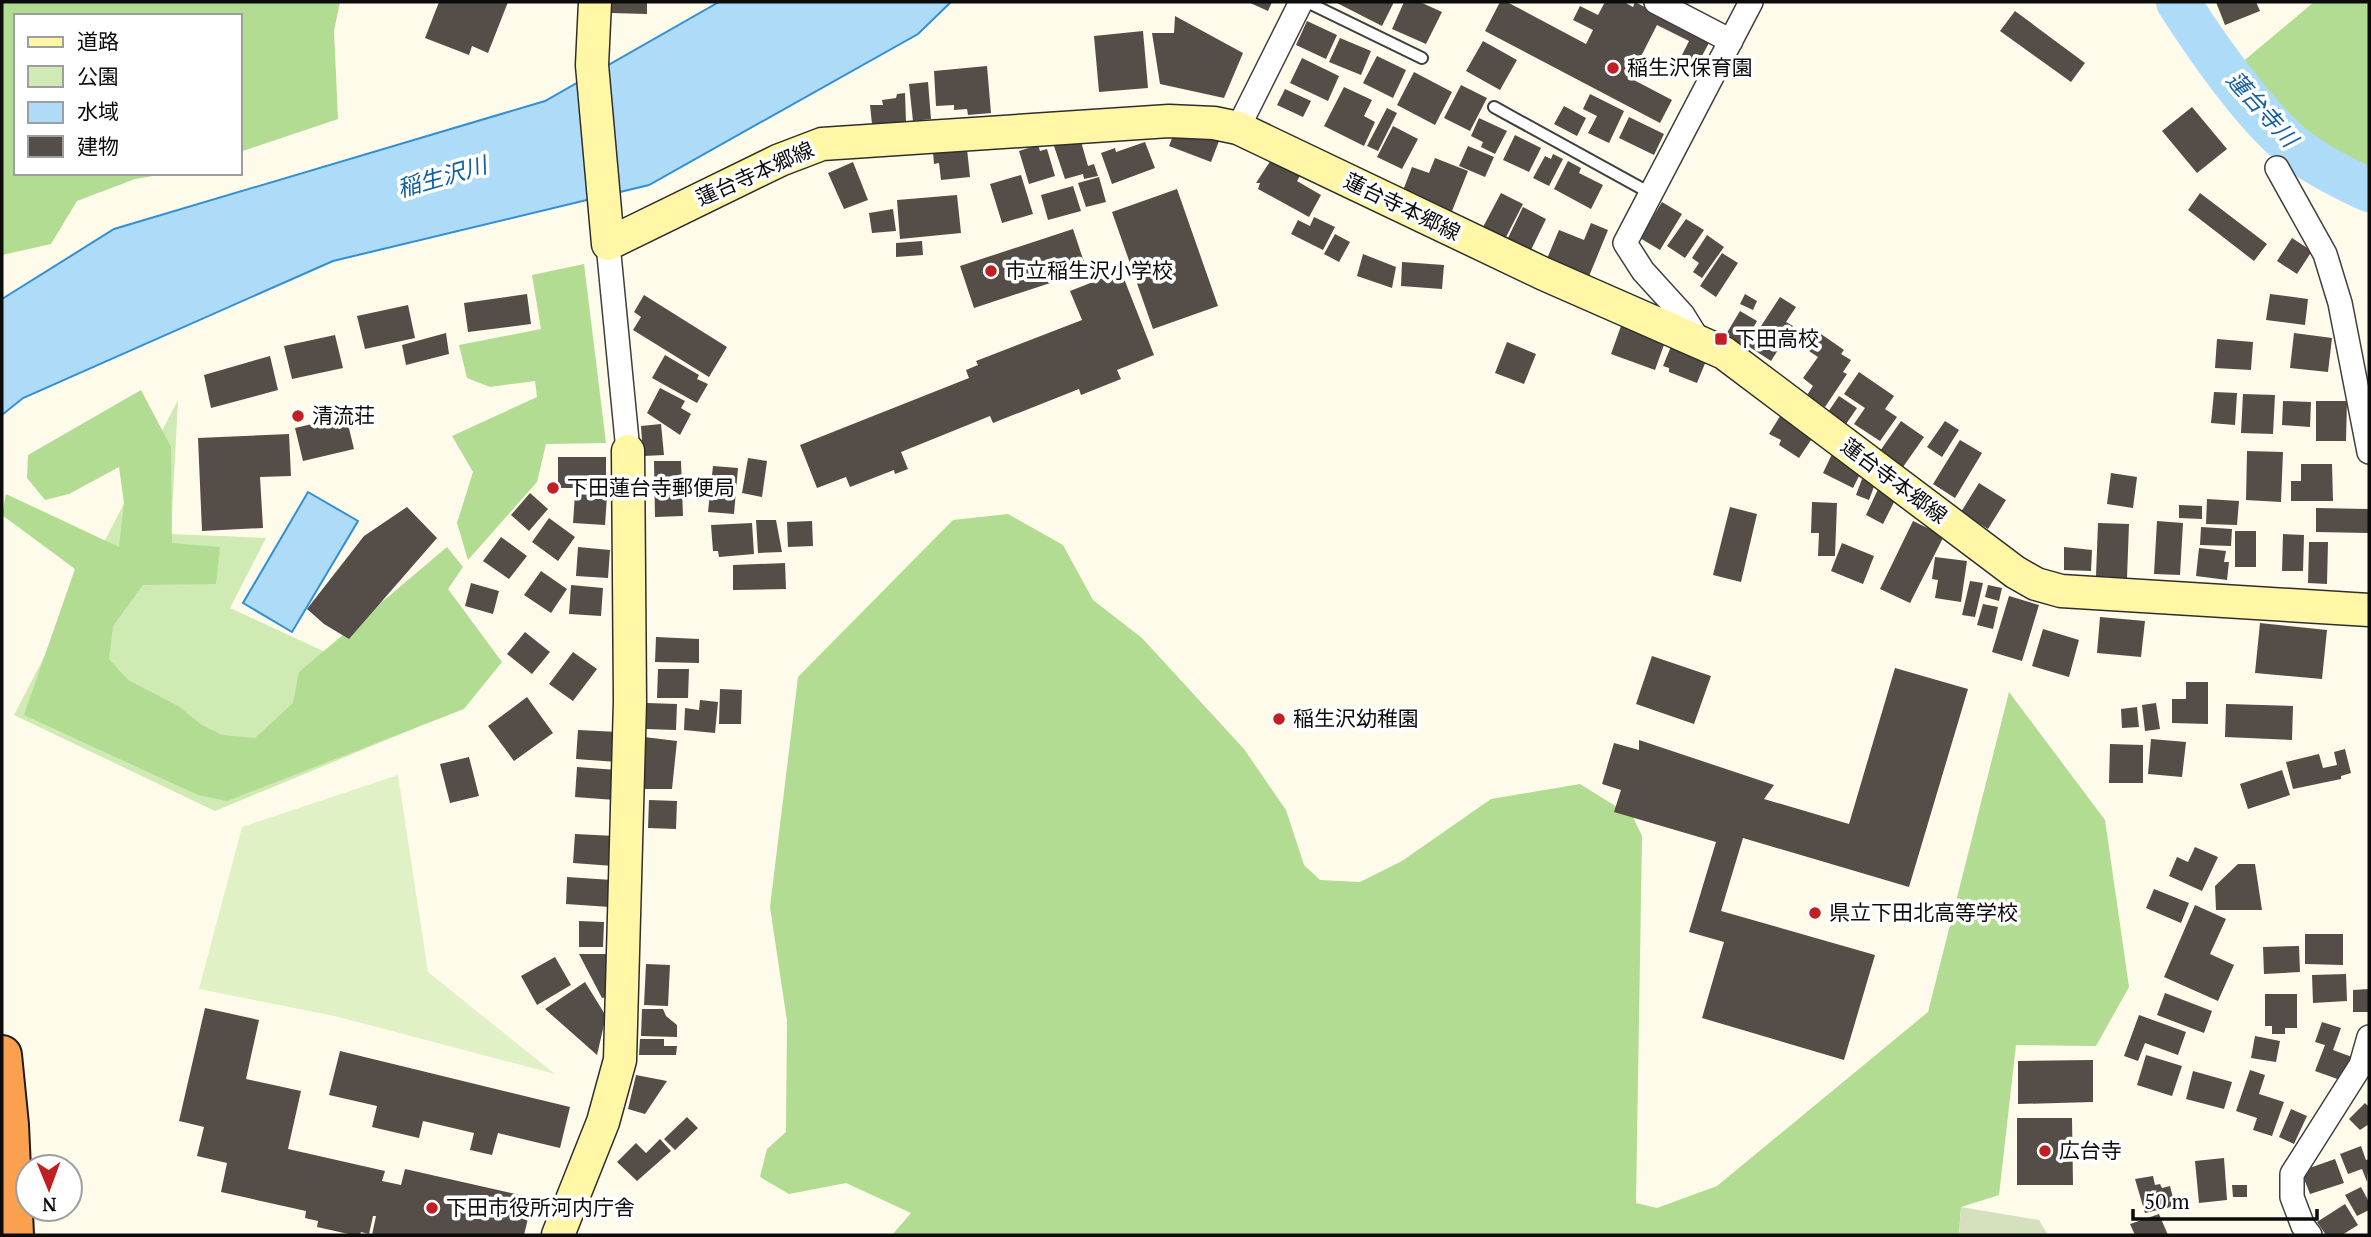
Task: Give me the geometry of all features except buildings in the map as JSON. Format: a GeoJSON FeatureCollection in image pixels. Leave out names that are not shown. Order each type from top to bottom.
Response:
{"type":"FeatureCollection","features":[{"type":"Feature","properties":{"kind":"highway"},"geometry":{"type":"LineString","coordinates":[[2,1055],[9,1125],[14,1235]]}},
{"type":"Feature","properties":{"kind":"main road"},"geometry":{"type":"LineString","coordinates":[[596,2],[592,65],[607,233]]}},
{"type":"Feature","properties":{"kind":"main road","name":"蓮台寺本郷線"},"geometry":{"type":"LineString","coordinates":[[607,233],[822,144],[1169,121],[1214,123],[1238,128],[1544,274],[1724,353],[2015,572],[2036,584],[2061,591],[2369,610]]}},
{"type":"Feature","properties":{"kind":"main road"},"geometry":{"type":"LineString","coordinates":[[558,1235],[603,1122],[620,1060],[630,701],[628,451]]}},
{"type":"Feature","properties":{"kind":"street"},"geometry":{"type":"LineString","coordinates":[[1238,128],[1304,2]]}},
{"type":"Feature","properties":{"kind":"street"},"geometry":{"type":"LineString","coordinates":[[1656,2],[1731,41]]}},
{"type":"Feature","properties":{"kind":"street"},"geometry":{"type":"LineString","coordinates":[[1701,344],[1683,315],[1627,248],[1628,235],[1751,2]]}},
{"type":"Feature","properties":{"kind":"street"},"geometry":{"type":"LineString","coordinates":[[2277,168],[2325,254],[2340,303],[2369,452]]}},
{"type":"Feature","properties":{"kind":"street"},"geometry":{"type":"LineString","coordinates":[[607,233],[628,451]]}},
{"type":"Feature","properties":{"kind":"street"},"geometry":{"type":"LineString","coordinates":[[2310,1235],[2303,1226],[2292,1197],[2292,1174],[2361,1065],[2369,1037]]}},
{"type":"Feature","properties":{"kind":"lane"},"geometry":{"type":"LineString","coordinates":[[1304,2],[1422,58]]}},
{"type":"Feature","properties":{"kind":"lane"},"geometry":{"type":"LineString","coordinates":[[1494,107],[1650,193]]}},
{"type":"Feature","properties":{"kind":"green space"},"geometry":{"type":"Polygon","coordinates":[[[2,2],[340,2],[334,31],[338,119],[242,151],[242,14],[14,14],[14,175],[160,175],[135,179],[77,201],[51,244],[2,255],[2,2]]]}},
{"type":"Feature","properties":{"kind":"green space"},"geometry":{"type":"Polygon","coordinates":[[[2314,2],[2369,2],[2369,177],[2349,168],[2314,144],[2240,64],[2314,2]]]}},
{"type":"Feature","properties":{"kind":"green space"},"geometry":{"type":"Polygon","coordinates":[[[584,264],[606,443],[546,444],[537,482],[468,560],[457,523],[473,472],[452,436],[537,397],[535,381],[490,387],[467,378],[459,345],[541,329],[532,275],[584,264]]]}},
{"type":"Feature","properties":{"kind":"green space"},"geometry":{"type":"Polygon","coordinates":[[[141,390],[171,447],[172,543],[220,547],[216,584],[143,585],[113,626],[109,659],[128,680],[178,706],[202,725],[222,735],[255,738],[293,703],[299,672],[447,547],[463,567],[448,589],[502,662],[464,709],[227,801],[198,795],[24,715],[75,569],[2,515],[6,494],[119,547],[124,503],[119,467],[69,494],[45,500],[27,478],[28,455],[141,390]]]}},
{"type":"Feature","properties":{"kind":"green space"},"geometry":{"type":"Polygon","coordinates":[[[178,400],[171,534],[266,538],[230,608],[338,658],[420,726],[215,811],[14,715],[178,400]]]}},
{"type":"Feature","properties":{"kind":"green space"},"geometry":{"type":"Polygon","coordinates":[[[1008,514],[1063,545],[1093,600],[1142,638],[1244,749],[1286,810],[1304,865],[1320,880],[1360,882],[1402,861],[1491,799],[1580,784],[1633,817],[1642,836],[1636,1203],[1657,1208],[1717,1186],[1928,1012],[2009,692],[2105,820],[2129,987],[2096,1046],[2016,1045],[1999,1195],[1961,1207],[1959,1235],[892,1235],[911,1213],[846,1183],[789,1194],[760,1177],[767,1149],[786,1132],[787,1021],[770,907],[798,677],[953,520],[1008,514]]]}},
{"type":"Feature","properties":{"kind":"green space"},"geometry":{"type":"Polygon","coordinates":[[[398,775],[428,972],[555,1074],[339,1017],[199,989],[242,827],[398,775]]]}},
{"type":"Feature","properties":{"kind":"green space"},"geometry":{"type":"Polygon","coordinates":[[[1961,1207],[2039,1220],[2048,1235],[1959,1235],[1961,1207]]]}},
{"type":"Feature","properties":{"kind":"water","name":"稲生沢川"},"geometry":{"type":"Polygon","coordinates":[[[719,2],[951,2],[918,34],[649,185],[333,261],[23,398],[2,415],[2,299],[114,229],[545,101],[719,2]]]}},
{"type":"Feature","properties":{"kind":"water"},"geometry":{"type":"Polygon","coordinates":[[[308,492],[358,521],[292,632],[243,603],[308,492]]]}},
{"type":"Feature","properties":{"kind":"waterway","name":"蓮台寺川"},"geometry":{"type":"LineString","coordinates":[[2178,2],[2252,105],[2286,141],[2335,174],[2369,190]]}},
{"type":"Feature","properties":{"kind":"place","name":"稲生沢保育園"},"geometry":{"type":"Point","coordinates":[1613,68]}},
{"type":"Feature","properties":{"kind":"place","name":"市立稲生沢小学校"},"geometry":{"type":"Point","coordinates":[991,271]}},
{"type":"Feature","properties":{"kind":"place","name":"下田高校"},"geometry":{"type":"Point","coordinates":[1721,339]}},
{"type":"Feature","properties":{"kind":"place","name":"清流荘"},"geometry":{"type":"Point","coordinates":[298,416]}},
{"type":"Feature","properties":{"kind":"place","name":"下田蓮台寺郵便局"},"geometry":{"type":"Point","coordinates":[553,488]}},
{"type":"Feature","properties":{"kind":"place","name":"稲生沢幼稚園"},"geometry":{"type":"Point","coordinates":[1279,719]}},
{"type":"Feature","properties":{"kind":"place","name":"県立下田北高等学校"},"geometry":{"type":"Point","coordinates":[1815,913]}},
{"type":"Feature","properties":{"kind":"place","name":"広台寺"},"geometry":{"type":"Point","coordinates":[2045,1151]}},
{"type":"Feature","properties":{"kind":"place","name":"下田市役所河内庁舎"},"geometry":{"type":"Point","coordinates":[432,1208]}}]}
